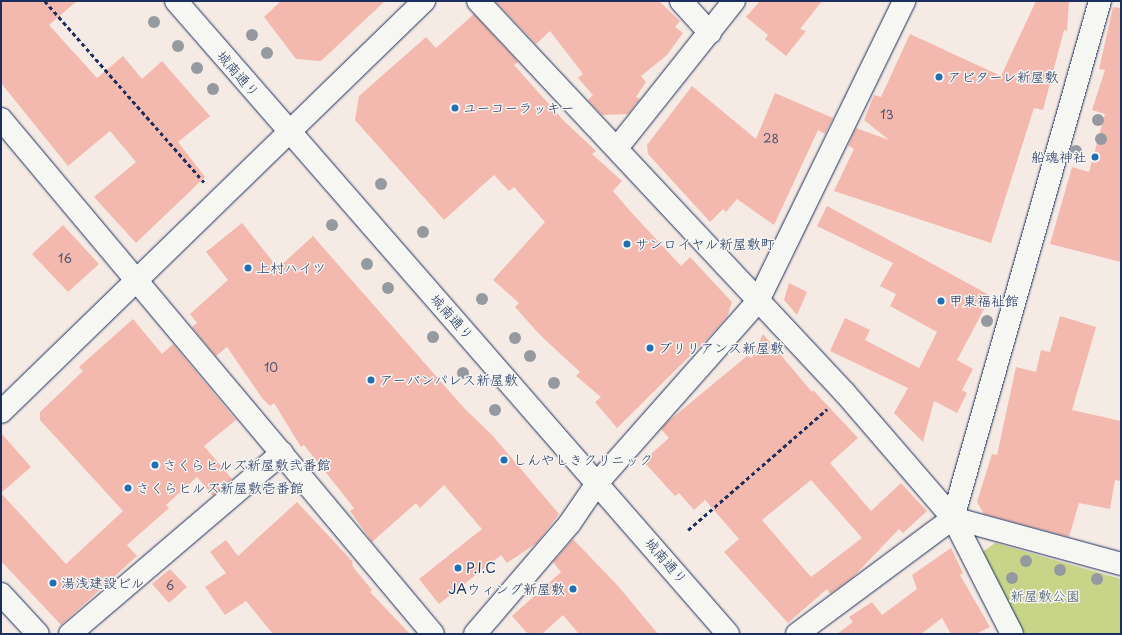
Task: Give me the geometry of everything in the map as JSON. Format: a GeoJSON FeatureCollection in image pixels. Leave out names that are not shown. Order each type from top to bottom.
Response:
{"type":"FeatureCollection","features":[{"type":"Feature","properties":{"kind":"street","name":"城南通り"},"geometry":{"type":"LineString","coordinates":[[176,1],[287,132],[598,482],[728,634]]}},
{"type":"Feature","properties":{"kind":"street"},"geometry":{"type":"LineString","coordinates":[[1,412],[218,199],[424,1]]}},
{"type":"Feature","properties":{"kind":"street"},"geometry":{"type":"LineString","coordinates":[[478,1],[617,148],[845,394],[953,518],[1012,634]]}},
{"type":"Feature","properties":{"kind":"street"},"geometry":{"type":"LineString","coordinates":[[681,1],[710,33]]}},
{"type":"Feature","properties":{"kind":"street"},"geometry":{"type":"LineString","coordinates":[[617,148],[734,1]]}},
{"type":"Feature","properties":{"kind":"street"},"geometry":{"type":"LineString","coordinates":[[474,634],[570,523],[598,482],[758,300],[904,1]]}},
{"type":"Feature","properties":{"kind":"street"},"geometry":{"type":"LineString","coordinates":[[797,634],[953,518],[1100,1]]}},
{"type":"Feature","properties":{"kind":"street"},"geometry":{"type":"LineString","coordinates":[[5,132],[137,279],[433,634]]}},
{"type":"Feature","properties":{"kind":"street"},"geometry":{"type":"LineString","coordinates":[[70,634],[282,453]]}},
{"type":"Feature","properties":{"kind":"street"},"geometry":{"type":"LineString","coordinates":[[953,518],[1121,564]]}},
{"type":"Feature","properties":{"kind":"street"},"geometry":{"type":"LineString","coordinates":[[1,594],[38,634]]}},
{"type":"Feature","properties":{"kind":"path"},"geometry":{"type":"LineString","coordinates":[[45,1],[218,199]]}},
{"type":"Feature","properties":{"kind":"path"},"geometry":{"type":"LineString","coordinates":[[688,530],[845,394]]}},
{"type":"Feature","properties":{"kind":"green space","name":"新屋敷公園"},"geometry":{"type":"Polygon","coordinates":[[[995,543],[1121,579],[1121,634],[1021,634],[980,554],[995,543]]]}},
{"type":"Feature","properties":{"kind":"building"},"geometry":{"type":"Polygon","coordinates":[[[1,1],[77,1],[49,25],[97,78],[123,56],[142,79],[162,61],[210,116],[178,142],[205,177],[136,243],[94,197],[136,162],[110,131],[68,166],[1,83],[1,1]]]}},
{"type":"Feature","properties":{"kind":"building"},"geometry":{"type":"Polygon","coordinates":[[[281,1],[385,1],[321,61],[296,59],[264,17],[281,1]]]}},
{"type":"Feature","properties":{"kind":"building"},"geometry":{"type":"Polygon","coordinates":[[[495,1],[659,1],[680,21],[675,27],[683,33],[667,55],[641,76],[646,82],[636,97],[640,99],[628,114],[602,115],[588,100],[593,95],[578,78],[583,74],[550,31],[536,44],[495,1]]]}},
{"type":"Feature","properties":{"kind":"building"},"geometry":{"type":"Polygon","coordinates":[[[760,1],[822,1],[800,29],[806,31],[786,56],[765,39],[768,35],[746,17],[760,1]]]}},
{"type":"Feature","properties":{"kind":"building"},"geometry":{"type":"Polygon","coordinates":[[[1036,1],[1069,1],[1067,31],[1064,30],[1043,110],[1034,108],[991,243],[834,191],[854,149],[848,145],[856,128],[889,140],[864,120],[874,95],[881,97],[910,34],[1001,76],[1036,1]]]}},
{"type":"Feature","properties":{"kind":"building"},"geometry":{"type":"Polygon","coordinates":[[[1113,7],[1121,8],[1121,262],[1050,244],[1072,167],[1089,172],[1105,114],[1092,110],[1105,70],[1099,69],[1113,7]]]}},
{"type":"Feature","properties":{"kind":"building"},"geometry":{"type":"Polygon","coordinates":[[[474,14],[518,62],[514,65],[564,121],[596,151],[592,154],[622,181],[613,191],[630,211],[681,266],[690,257],[732,302],[727,317],[709,337],[617,428],[595,402],[601,397],[576,376],[580,372],[540,335],[515,307],[519,303],[493,280],[545,222],[514,187],[509,191],[494,175],[444,220],[355,120],[359,96],[426,37],[436,48],[474,14]]]}},
{"type":"Feature","properties":{"kind":"building"},"geometry":{"type":"Polygon","coordinates":[[[692,86],[756,139],[775,93],[833,118],[825,134],[818,130],[774,225],[737,199],[726,212],[723,209],[710,222],[648,154],[647,145],[692,86]]]}},
{"type":"Feature","properties":{"kind":"building"},"geometry":{"type":"Polygon","coordinates":[[[827,206],[991,296],[957,360],[973,369],[962,390],[967,393],[957,413],[934,401],[923,442],[894,413],[908,388],[830,351],[845,318],[870,330],[865,340],[919,368],[937,332],[890,306],[896,294],[880,286],[893,263],[817,226],[827,206]]]}},
{"type":"Feature","properties":{"kind":"building"},"geometry":{"type":"Polygon","coordinates":[[[242,223],[278,268],[313,236],[464,408],[492,435],[559,514],[537,543],[507,563],[501,555],[439,604],[419,579],[482,529],[444,485],[420,508],[416,503],[372,542],[350,511],[354,508],[304,445],[301,447],[274,403],[270,406],[262,398],[227,347],[216,356],[192,327],[197,323],[190,314],[228,280],[206,252],[242,223]]]}},
{"type":"Feature","properties":{"kind":"building"},"geometry":{"type":"Polygon","coordinates":[[[63,225],[99,264],[68,292],[32,254],[63,225]]]}},
{"type":"Feature","properties":{"kind":"building"},"geometry":{"type":"Polygon","coordinates":[[[789,283],[807,292],[797,315],[784,300],[789,283]]]}},
{"type":"Feature","properties":{"kind":"building"},"geometry":{"type":"Polygon","coordinates":[[[1060,316],[1096,327],[1072,410],[1121,421],[1121,481],[1115,480],[1110,509],[1079,503],[1069,537],[984,514],[977,502],[992,454],[997,455],[1016,367],[1036,372],[1041,350],[1050,352],[1060,316]]]}},
{"type":"Feature","properties":{"kind":"building"},"geometry":{"type":"Polygon","coordinates":[[[133,319],[162,354],[173,344],[236,420],[204,446],[232,479],[213,496],[197,477],[166,505],[169,508],[127,545],[137,556],[61,625],[1,561],[1,493],[66,564],[123,511],[40,420],[40,412],[83,371],[79,367],[133,319]]]}},
{"type":"Feature","properties":{"kind":"building"},"geometry":{"type":"Polygon","coordinates":[[[763,334],[812,392],[813,390],[858,438],[830,463],[871,511],[901,483],[927,511],[903,533],[899,529],[853,577],[830,594],[827,589],[788,623],[724,552],[739,539],[705,500],[694,510],[679,493],[675,496],[643,461],[669,438],[661,429],[666,423],[747,356],[752,358],[763,334]],[[811,480],[762,520],[811,577],[862,538],[811,480]]]}},
{"type":"Feature","properties":{"kind":"building"},"geometry":{"type":"Polygon","coordinates":[[[1,433],[31,467],[1,493],[1,433]]]}},
{"type":"Feature","properties":{"kind":"building"},"geometry":{"type":"Polygon","coordinates":[[[297,502],[352,561],[353,567],[372,590],[370,592],[410,634],[273,634],[246,601],[225,615],[205,587],[226,573],[210,552],[226,540],[238,556],[297,502]]]}},
{"type":"Feature","properties":{"kind":"building"},"geometry":{"type":"Polygon","coordinates":[[[573,539],[618,586],[658,634],[579,634],[563,615],[542,634],[528,634],[512,616],[561,572],[553,562],[573,539]]]}},
{"type":"Feature","properties":{"kind":"building"},"geometry":{"type":"Polygon","coordinates":[[[951,548],[963,573],[960,575],[990,627],[976,634],[951,634],[942,618],[921,634],[837,634],[853,622],[849,617],[872,602],[882,615],[917,589],[912,575],[951,548]]]}},
{"type":"Feature","properties":{"kind":"building"},"geometry":{"type":"Polygon","coordinates":[[[170,569],[187,587],[169,603],[152,584],[170,569]]]}},
{"type":"Feature","properties":{"kind":"place","name":"アビターレ新屋敷"},"geometry":{"type":"Point","coordinates":[939,77]}},
{"type":"Feature","properties":{"kind":"place","name":"ユーコーラッキー"},"geometry":{"type":"Point","coordinates":[455,108]}},
{"type":"Feature","properties":{"kind":"place","name":"船魂神社"},"geometry":{"type":"Point","coordinates":[1095,157]}},
{"type":"Feature","properties":{"kind":"place","name":"サンロイヤル新屋敷町"},"geometry":{"type":"Point","coordinates":[627,244]}},
{"type":"Feature","properties":{"kind":"place","name":"上村ハイツ"},"geometry":{"type":"Point","coordinates":[248,268]}},
{"type":"Feature","properties":{"kind":"place","name":"甲東福祉館"},"geometry":{"type":"Point","coordinates":[941,301]}},
{"type":"Feature","properties":{"kind":"place","name":"ブリリアンス新屋敷"},"geometry":{"type":"Point","coordinates":[650,348]}},
{"type":"Feature","properties":{"kind":"place","name":"アーバンパレス新屋敷"},"geometry":{"type":"Point","coordinates":[371,380]}},
{"type":"Feature","properties":{"kind":"place","name":"しんやしきクリニック"},"geometry":{"type":"Point","coordinates":[504,460]}},
{"type":"Feature","properties":{"kind":"place","name":"さくらヒルズ新屋敷弐番館"},"geometry":{"type":"Point","coordinates":[155,465]}},
{"type":"Feature","properties":{"kind":"place","name":"さくらヒルズ新屋敷壱番館"},"geometry":{"type":"Point","coordinates":[128,488]}},
{"type":"Feature","properties":{"kind":"place","name":"P.I.C"},"geometry":{"type":"Point","coordinates":[458,568]}},
{"type":"Feature","properties":{"kind":"place","name":"湯浅建設ビル"},"geometry":{"type":"Point","coordinates":[53,583]}},
{"type":"Feature","properties":{"kind":"place","name":"JAウィング新屋敷"},"geometry":{"type":"Point","coordinates":[573,589]}}]}
